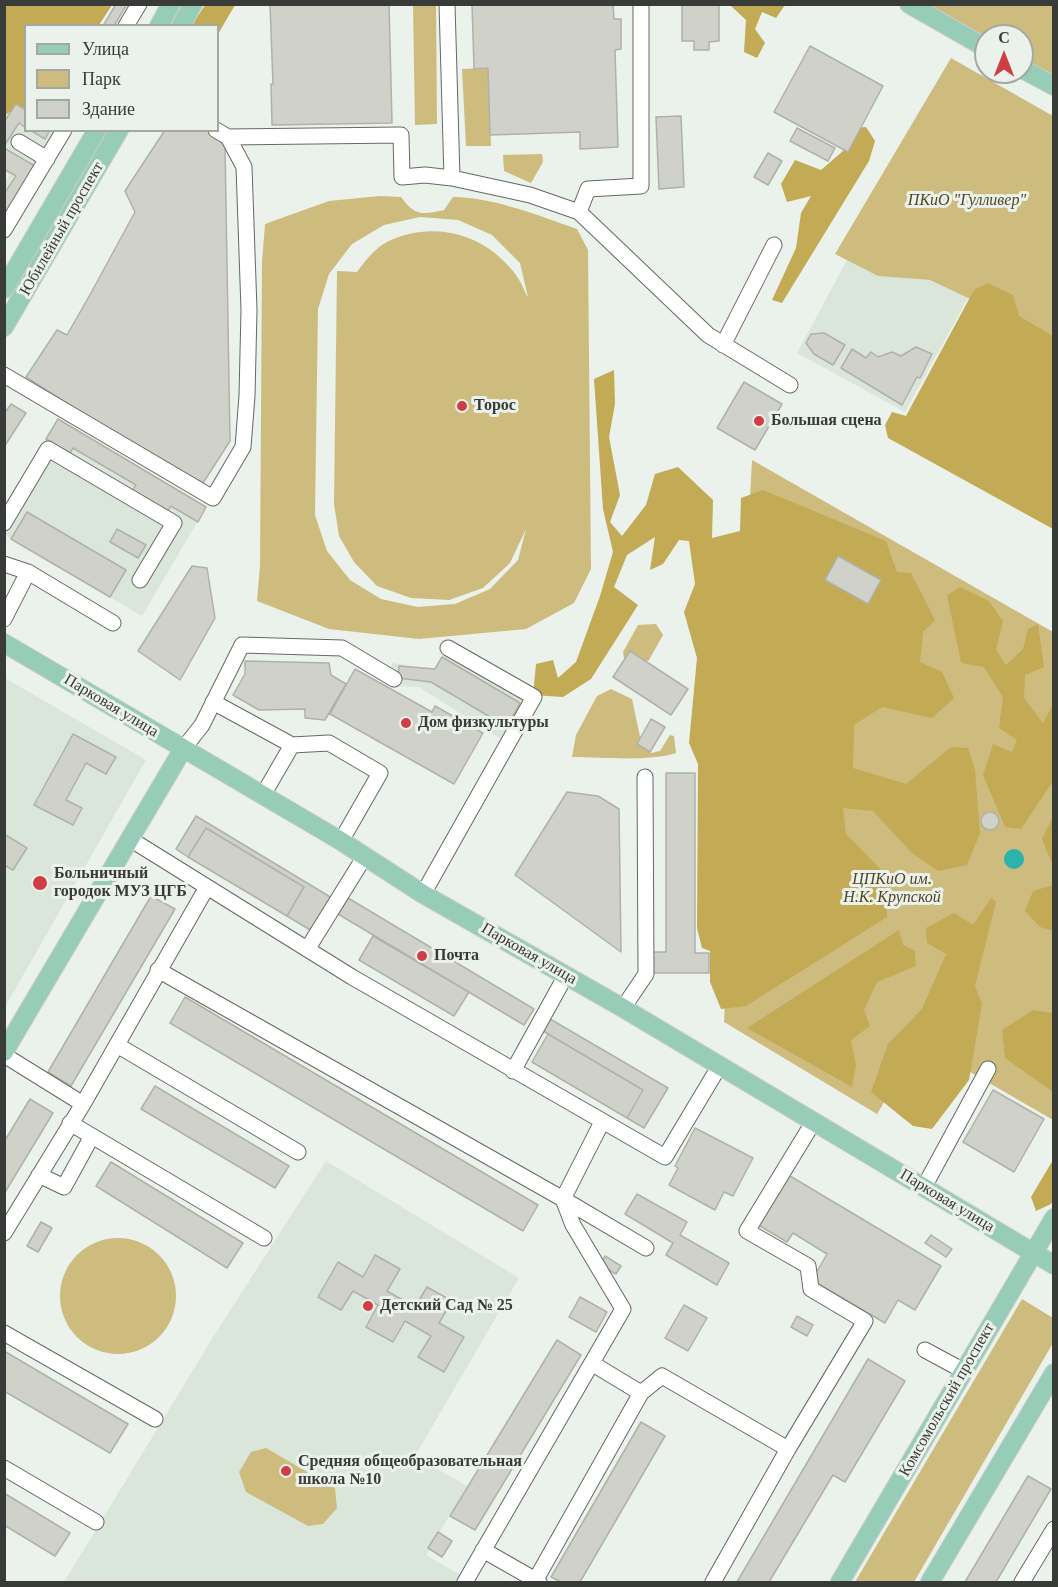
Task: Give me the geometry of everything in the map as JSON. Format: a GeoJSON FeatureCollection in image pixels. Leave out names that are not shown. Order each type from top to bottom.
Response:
{"type":"FeatureCollection","features":[{"type":"Feature","properties":{"kind":"main road"},"geometry":{"type":"LineString","coordinates":[[160,24],[171,4]]}},
{"type":"Feature","properties":{"kind":"main road"},"geometry":{"type":"LineString","coordinates":[[182,24],[193,4]]}},
{"type":"Feature","properties":{"kind":"main road"},"geometry":{"type":"LineString","coordinates":[[909,4],[974,41]]}},
{"type":"Feature","properties":{"kind":"main road"},"geometry":{"type":"LineString","coordinates":[[1034,76],[1053,86]]}},
{"type":"Feature","properties":{"kind":"main road","name":"Юбилейный проспект"},"geometry":{"type":"LineString","coordinates":[[4,289],[96,132]]}},
{"type":"Feature","properties":{"kind":"main road","name":"Юбилейный проспект"},"geometry":{"type":"LineString","coordinates":[[4,327],[118,132]]}},
{"type":"Feature","properties":{"kind":"main road","name":"Парковая улица"},"geometry":{"type":"LineString","coordinates":[[4,643],[341,841],[423,894],[720,1065],[1053,1265]]}},
{"type":"Feature","properties":{"kind":"main road"},"geometry":{"type":"LineString","coordinates":[[4,1053],[183,749]]}},
{"type":"Feature","properties":{"kind":"main road","name":"Комсомольский проспект"},"geometry":{"type":"LineString","coordinates":[[840,1582],[1053,1218]]}},
{"type":"Feature","properties":{"kind":"main road"},"geometry":{"type":"LineString","coordinates":[[930,1582],[1053,1373]]}},
{"type":"Feature","properties":{"kind":"street"},"geometry":{"type":"LineString","coordinates":[[127,24],[139,4]]}},
{"type":"Feature","properties":{"kind":"street"},"geometry":{"type":"LineString","coordinates":[[447,4],[452,178]]}},
{"type":"Feature","properties":{"kind":"street"},"geometry":{"type":"LineString","coordinates":[[579,212],[588,189],[641,186],[641,4]]}},
{"type":"Feature","properties":{"kind":"street"},"geometry":{"type":"LineString","coordinates":[[4,230],[63,132]]}},
{"type":"Feature","properties":{"kind":"street"},"geometry":{"type":"LineString","coordinates":[[222,134],[401,135],[402,177],[424,175],[452,178],[530,195],[579,212],[708,336],[790,385]]}},
{"type":"Feature","properties":{"kind":"street"},"geometry":{"type":"LineString","coordinates":[[4,375],[213,498],[243,447],[247,396],[249,310],[244,167],[222,134]]}},
{"type":"Feature","properties":{"kind":"street"},"geometry":{"type":"LineString","coordinates":[[19,142],[47,159]]}},
{"type":"Feature","properties":{"kind":"street"},"geometry":{"type":"LineString","coordinates":[[723,345],[774,245]]}},
{"type":"Feature","properties":{"kind":"street"},"geometry":{"type":"LineString","coordinates":[[4,523],[48,449],[174,523],[140,580]]}},
{"type":"Feature","properties":{"kind":"street"},"geometry":{"type":"LineString","coordinates":[[4,564],[28,572],[113,623]]}},
{"type":"Feature","properties":{"kind":"street"},"geometry":{"type":"LineString","coordinates":[[4,619],[28,572]]}},
{"type":"Feature","properties":{"kind":"street"},"geometry":{"type":"LineString","coordinates":[[183,749],[202,725],[242,645],[342,648],[394,679]]}},
{"type":"Feature","properties":{"kind":"street"},"geometry":{"type":"LineString","coordinates":[[423,894],[534,697],[448,648]]}},
{"type":"Feature","properties":{"kind":"street"},"geometry":{"type":"LineString","coordinates":[[213,702],[292,745],[329,743],[380,773],[341,841]]}},
{"type":"Feature","properties":{"kind":"street"},"geometry":{"type":"LineString","coordinates":[[263,795],[292,745]]}},
{"type":"Feature","properties":{"kind":"street"},"geometry":{"type":"LineString","coordinates":[[623,1008],[646,974],[645,777]]}},
{"type":"Feature","properties":{"kind":"street"},"geometry":{"type":"LineString","coordinates":[[130,839],[352,977],[665,1157],[720,1065]]}},
{"type":"Feature","properties":{"kind":"street"},"geometry":{"type":"LineString","coordinates":[[308,948],[364,856]]}},
{"type":"Feature","properties":{"kind":"street"},"geometry":{"type":"LineString","coordinates":[[4,1233],[83,1104],[207,887]]}},
{"type":"Feature","properties":{"kind":"street"},"geometry":{"type":"LineString","coordinates":[[158,970],[646,1248]]}},
{"type":"Feature","properties":{"kind":"street"},"geometry":{"type":"LineString","coordinates":[[513,1071],[566,975]]}},
{"type":"Feature","properties":{"kind":"street"},"geometry":{"type":"LineString","coordinates":[[117,1046],[298,1152]]}},
{"type":"Feature","properties":{"kind":"street"},"geometry":{"type":"LineString","coordinates":[[4,1053],[83,1104]]}},
{"type":"Feature","properties":{"kind":"street"},"geometry":{"type":"LineString","coordinates":[[924,1187],[988,1069]]}},
{"type":"Feature","properties":{"kind":"street"},"geometry":{"type":"LineString","coordinates":[[713,1582],[788,1449],[865,1321],[811,1289],[808,1266],[747,1231],[814,1121]]}},
{"type":"Feature","properties":{"kind":"street"},"geometry":{"type":"LineString","coordinates":[[465,1582],[623,1309],[573,1225],[563,1199],[602,1122]]}},
{"type":"Feature","properties":{"kind":"street"},"geometry":{"type":"LineString","coordinates":[[70,1123],[264,1238]]}},
{"type":"Feature","properties":{"kind":"street"},"geometry":{"type":"LineString","coordinates":[[39,1174],[64,1187],[92,1136]]}},
{"type":"Feature","properties":{"kind":"street"},"geometry":{"type":"LineString","coordinates":[[4,1333],[155,1419]]}},
{"type":"Feature","properties":{"kind":"street"},"geometry":{"type":"LineString","coordinates":[[925,1350],[964,1371]]}},
{"type":"Feature","properties":{"kind":"street"},"geometry":{"type":"LineString","coordinates":[[593,1364],[641,1393]]}},
{"type":"Feature","properties":{"kind":"street"},"geometry":{"type":"LineString","coordinates":[[483,1550],[537,1582],[641,1393],[662,1376],[788,1449]]}},
{"type":"Feature","properties":{"kind":"street"},"geometry":{"type":"LineString","coordinates":[[4,1468],[96,1522]]}},
{"type":"Feature","properties":{"kind":"street"},"geometry":{"type":"LineString","coordinates":[[1022,1582],[1053,1529]]}},
{"type":"Feature","properties":{"kind":"shaded area"},"geometry":{"type":"Polygon","coordinates":[[[4,5],[112,5],[100,24],[24,24],[24,110],[18,107],[5,115],[4,5]]]}},
{"type":"Feature","properties":{"kind":"shaded area"},"geometry":{"type":"Polygon","coordinates":[[[205,5],[235,5],[219,32],[219,24],[193,24],[205,5]]]}},
{"type":"Feature","properties":{"kind":"shaded area"},"geometry":{"type":"Polygon","coordinates":[[[730,5],[785,5],[776,18],[762,12],[755,29],[765,43],[757,58],[744,52],[746,20],[730,5]]]}},
{"type":"Feature","properties":{"kind":"shaded area"},"geometry":{"type":"Polygon","coordinates":[[[14,100],[24,106],[24,132],[70,132],[5,241],[4,183],[9,175],[5,173],[5,117],[14,100]]]}},
{"type":"Feature","properties":{"kind":"shaded area"},"geometry":{"type":"Polygon","coordinates":[[[866,127],[875,141],[869,161],[782,303],[772,300],[796,248],[801,213],[811,196],[787,202],[781,184],[795,160],[821,170],[843,151],[855,128],[866,127]]]}},
{"type":"Feature","properties":{"kind":"shaded area"},"geometry":{"type":"Polygon","coordinates":[[[847,260],[878,276],[930,280],[968,298],[905,412],[797,353],[847,260]]]}},
{"type":"Feature","properties":{"kind":"shaded area"},"geometry":{"type":"Polygon","coordinates":[[[988,283],[1013,295],[1019,316],[1053,336],[1053,529],[888,438],[885,425],[892,412],[906,416],[974,290],[988,283]]]}},
{"type":"Feature","properties":{"kind":"shaded area"},"geometry":{"type":"Polygon","coordinates":[[[614,370],[615,404],[609,437],[620,495],[610,522],[622,536],[646,505],[655,474],[678,467],[713,500],[712,538],[740,531],[741,498],[763,490],[886,541],[897,572],[911,573],[935,620],[923,632],[920,662],[942,672],[954,698],[932,718],[882,707],[854,725],[853,768],[906,784],[951,747],[968,748],[975,770],[980,833],[967,865],[938,871],[912,853],[873,811],[843,808],[846,834],[886,875],[887,917],[746,1006],[721,1009],[710,982],[710,951],[702,948],[697,928],[698,764],[689,743],[697,658],[684,612],[695,584],[689,541],[679,540],[663,564],[650,570],[655,537],[627,555],[614,587],[638,605],[591,679],[563,697],[533,695],[536,664],[553,660],[558,678],[576,662],[613,552],[603,509],[594,379],[614,370]]]}},
{"type":"Feature","properties":{"kind":"shaded area"},"geometry":{"type":"Polygon","coordinates":[[[58,419],[206,507],[142,616],[5,535],[5,508],[58,419]]]}},
{"type":"Feature","properties":{"kind":"shaded area"},"geometry":{"type":"Polygon","coordinates":[[[960,587],[989,601],[1003,621],[996,650],[1006,665],[1023,649],[1028,629],[1038,624],[1044,667],[1025,675],[1024,698],[1043,723],[1053,704],[1053,781],[1021,829],[1005,827],[983,775],[993,744],[1012,752],[1017,740],[999,728],[1003,697],[984,667],[961,663],[947,595],[960,587]]]}},
{"type":"Feature","properties":{"kind":"shaded area"},"geometry":{"type":"Polygon","coordinates":[[[451,644],[529,687],[501,739],[419,687],[390,686],[392,663],[435,669],[451,644]]]}},
{"type":"Feature","properties":{"kind":"shaded area","name":"Больничный городок МУЗ ЦГБ"},"geometry":{"type":"Polygon","coordinates":[[[5,678],[146,760],[5,1007],[5,678]]]}},
{"type":"Feature","properties":{"kind":"shaded area"},"geometry":{"type":"Polygon","coordinates":[[[1053,817],[1053,866],[1042,839],[1053,817]]]}},
{"type":"Feature","properties":{"kind":"shaded area"},"geometry":{"type":"Polygon","coordinates":[[[1054,885],[1053,931],[1040,927],[1025,911],[1033,891],[1054,885]]]}},
{"type":"Feature","properties":{"kind":"shaded area"},"geometry":{"type":"Polygon","coordinates":[[[991,898],[996,902],[975,986],[982,1004],[969,1080],[932,1129],[913,1126],[871,1092],[888,1044],[922,1009],[946,954],[927,943],[926,928],[954,913],[973,925],[991,898]]]}},
{"type":"Feature","properties":{"kind":"shaded area"},"geometry":{"type":"Polygon","coordinates":[[[899,930],[903,945],[915,951],[916,966],[877,982],[864,1010],[870,1026],[851,1040],[856,1065],[852,1087],[747,1028],[899,930]]]}},
{"type":"Feature","properties":{"kind":"shaded area"},"geometry":{"type":"Polygon","coordinates":[[[1033,1010],[1053,1013],[1053,1092],[1005,1058],[1002,1030],[1033,1010]]]}},
{"type":"Feature","properties":{"kind":"shaded area"},"geometry":{"type":"Polygon","coordinates":[[[1053,1160],[1053,1200],[1051,1204],[1036,1211],[1031,1197],[1053,1160]]]}},
{"type":"Feature","properties":{"kind":"shaded area"},"geometry":{"type":"Polygon","coordinates":[[[326,1161],[519,1278],[415,1456],[467,1486],[426,1555],[472,1582],[64,1582],[215,1334],[326,1161]]]}},
{"type":"Feature","properties":{"kind":"green space"},"geometry":{"type":"Polygon","coordinates":[[[413,5],[436,5],[437,124],[415,125],[413,5]]]}},
{"type":"Feature","properties":{"kind":"green space"},"geometry":{"type":"Polygon","coordinates":[[[927,5],[1053,5],[1053,78],[1034,67],[1034,24],[974,24],[974,32],[927,5]]]}},
{"type":"Feature","properties":{"kind":"green space","name":"ПКиО \"Гулливер\""},"geometry":{"type":"Polygon","coordinates":[[[951,58],[974,71],[974,84],[997,84],[1053,116],[1053,344],[930,280],[878,276],[835,254],[951,58]]]}},
{"type":"Feature","properties":{"kind":"green space"},"geometry":{"type":"Polygon","coordinates":[[[488,68],[491,146],[466,146],[462,69],[488,68]]]}},
{"type":"Feature","properties":{"kind":"green space"},"geometry":{"type":"Polygon","coordinates":[[[542,154],[543,162],[531,183],[504,171],[503,155],[542,154]]]}},
{"type":"Feature","properties":{"kind":"green space","name":"Торос"},"geometry":{"type":"Polygon","coordinates":[[[380,196],[401,197],[415,211],[430,213],[444,210],[453,197],[485,200],[577,229],[588,250],[591,569],[574,603],[526,629],[419,639],[329,629],[257,601],[260,565],[262,262],[265,224],[329,201],[380,196]],[[420,217],[384,225],[352,244],[329,274],[318,309],[315,515],[327,551],[350,580],[381,599],[418,607],[455,604],[490,589],[518,560],[526,529],[510,563],[483,588],[449,600],[411,598],[377,586],[354,562],[339,536],[334,504],[337,271],[357,272],[378,248],[401,236],[429,231],[458,234],[496,254],[516,275],[528,297],[520,263],[492,235],[458,220],[420,217]]]}},
{"type":"Feature","properties":{"kind":"green space","name":"ЦПКиО им. Н.К. Крупской"},"geometry":{"type":"Polygon","coordinates":[[[752,460],[1053,632],[1053,1120],[927,1047],[915,1051],[877,1114],[724,1022],[752,460]]]}},
{"type":"Feature","properties":{"kind":"green space"},"geometry":{"type":"Polygon","coordinates":[[[656,624],[663,635],[649,660],[626,668],[623,652],[638,625],[656,624]]]}},
{"type":"Feature","properties":{"kind":"green space"},"geometry":{"type":"Polygon","coordinates":[[[611,689],[632,699],[642,746],[651,753],[660,751],[670,735],[674,736],[676,753],[639,758],[572,757],[576,735],[597,696],[611,689]]]}},
{"type":"Feature","properties":{"kind":"green space"},"geometry":{"type":"Polygon","coordinates":[[[118,1238],[140,1242],[159,1255],[172,1274],[176,1296],[172,1318],[159,1337],[140,1350],[118,1354],[96,1350],[77,1337],[64,1318],[60,1296],[64,1274],[77,1255],[96,1242],[118,1238]]]}},
{"type":"Feature","properties":{"kind":"green space"},"geometry":{"type":"Polygon","coordinates":[[[1022,1299],[1053,1318],[1053,1343],[914,1582],[855,1582],[1022,1299]]]}},
{"type":"Feature","properties":{"kind":"green space"},"geometry":{"type":"Polygon","coordinates":[[[266,1448],[335,1488],[337,1508],[323,1524],[308,1526],[246,1492],[239,1472],[251,1452],[266,1448]]]}},
{"type":"Feature","properties":{"kind":"water"},"geometry":{"type":"Polygon","coordinates":[[[1014,849],[1021,852],[1024,859],[1021,866],[1014,869],[1007,866],[1004,859],[1007,852],[1014,849]]]}},
{"type":"Feature","properties":{"kind":"building"},"geometry":{"type":"Polygon","coordinates":[[[116,4],[127,4],[115,24],[104,24],[116,4]]]}},
{"type":"Feature","properties":{"kind":"building"},"geometry":{"type":"Polygon","coordinates":[[[270,4],[389,4],[392,123],[272,125],[270,4]]]}},
{"type":"Feature","properties":{"kind":"building"},"geometry":{"type":"Polygon","coordinates":[[[472,4],[613,4],[614,19],[621,19],[621,49],[615,50],[618,147],[580,149],[580,132],[490,135],[488,68],[474,69],[472,4]]]}},
{"type":"Feature","properties":{"kind":"building"},"geometry":{"type":"Polygon","coordinates":[[[682,4],[719,4],[719,41],[709,42],[709,50],[694,50],[694,41],[682,41],[682,4]]]}},
{"type":"Feature","properties":{"kind":"building"},"geometry":{"type":"Polygon","coordinates":[[[810,46],[883,86],[848,152],[774,112],[810,46]]]}},
{"type":"Feature","properties":{"kind":"building"},"geometry":{"type":"Polygon","coordinates":[[[16,104],[24,109],[24,127],[19,123],[4,146],[4,122],[16,104]]]}},
{"type":"Feature","properties":{"kind":"building"},"geometry":{"type":"Polygon","coordinates":[[[681,116],[684,187],[659,189],[656,117],[681,116]]]}},
{"type":"Feature","properties":{"kind":"building"},"geometry":{"type":"Polygon","coordinates":[[[797,128],[835,148],[828,161],[790,141],[797,128]]]}},
{"type":"Feature","properties":{"kind":"building"},"geometry":{"type":"Polygon","coordinates":[[[33,132],[49,132],[45,139],[33,132]]]}},
{"type":"Feature","properties":{"kind":"building"},"geometry":{"type":"Polygon","coordinates":[[[164,132],[210,132],[225,146],[230,441],[203,483],[118,436],[26,377],[57,330],[67,335],[135,212],[125,191],[164,132]]]}},
{"type":"Feature","properties":{"kind":"building"},"geometry":{"type":"Polygon","coordinates":[[[4,148],[40,169],[4,228],[4,194],[16,176],[4,169],[4,148]]]}},
{"type":"Feature","properties":{"kind":"building"},"geometry":{"type":"Polygon","coordinates":[[[768,153],[782,161],[768,185],[754,177],[768,153]]]}},
{"type":"Feature","properties":{"kind":"building"},"geometry":{"type":"Polygon","coordinates":[[[824,333],[845,345],[833,365],[814,354],[806,343],[811,334],[824,333]]]}},
{"type":"Feature","properties":{"kind":"building"},"geometry":{"type":"Polygon","coordinates":[[[916,347],[932,354],[920,378],[917,377],[902,405],[841,368],[852,349],[866,358],[871,352],[878,357],[892,352],[901,356],[916,347]]]}},
{"type":"Feature","properties":{"kind":"building"},"geometry":{"type":"Polygon","coordinates":[[[744,382],[782,404],[755,450],[717,428],[744,382]]]}},
{"type":"Feature","properties":{"kind":"building"},"geometry":{"type":"Polygon","coordinates":[[[11,404],[26,413],[4,447],[4,414],[11,404]]]}},
{"type":"Feature","properties":{"kind":"building"},"geometry":{"type":"Polygon","coordinates":[[[58,419],[206,507],[198,522],[171,506],[167,512],[132,491],[136,485],[73,448],[70,453],[46,439],[58,419]]]}},
{"type":"Feature","properties":{"kind":"building"},"geometry":{"type":"Polygon","coordinates":[[[27,512],[126,570],[110,597],[11,539],[27,512]]]}},
{"type":"Feature","properties":{"kind":"building"},"geometry":{"type":"Polygon","coordinates":[[[117,529],[146,545],[138,558],[110,542],[117,529]]]}},
{"type":"Feature","properties":{"kind":"building"},"geometry":{"type":"Polygon","coordinates":[[[838,556],[881,580],[868,604],[825,580],[838,556]]]}},
{"type":"Feature","properties":{"kind":"building"},"geometry":{"type":"Polygon","coordinates":[[[192,566],[207,568],[215,618],[180,680],[138,651],[192,566]]]}},
{"type":"Feature","properties":{"kind":"building"},"geometry":{"type":"Polygon","coordinates":[[[630,651],[688,689],[671,715],[613,677],[630,651]]]}},
{"type":"Feature","properties":{"kind":"building"},"geometry":{"type":"Polygon","coordinates":[[[442,657],[520,703],[507,727],[431,682],[398,678],[399,666],[435,669],[442,657]]]}},
{"type":"Feature","properties":{"kind":"building"},"geometry":{"type":"Polygon","coordinates":[[[245,661],[329,663],[331,675],[346,684],[325,720],[305,718],[305,709],[259,710],[233,695],[245,674],[245,661]]]}},
{"type":"Feature","properties":{"kind":"building","name":"Дом физкультуры"},"geometry":{"type":"Polygon","coordinates":[[[355,669],[432,712],[435,706],[483,733],[454,784],[330,714],[355,669]]]}},
{"type":"Feature","properties":{"kind":"building"},"geometry":{"type":"Polygon","coordinates":[[[651,719],[665,727],[650,752],[637,744],[651,719]]]}},
{"type":"Feature","properties":{"kind":"building"},"geometry":{"type":"Polygon","coordinates":[[[73,734],[116,757],[106,774],[86,763],[66,800],[82,808],[73,825],[34,805],[73,734]]]}},
{"type":"Feature","properties":{"kind":"building"},"geometry":{"type":"Polygon","coordinates":[[[666,773],[695,773],[695,953],[709,953],[709,973],[652,973],[652,952],[666,952],[666,773]]]}},
{"type":"Feature","properties":{"kind":"building"},"geometry":{"type":"Polygon","coordinates":[[[567,792],[598,796],[619,809],[621,952],[515,875],[567,792]]]}},
{"type":"Feature","properties":{"kind":"building"},"geometry":{"type":"Polygon","coordinates":[[[986,812],[994,812],[999,817],[997,828],[986,830],[981,825],[981,817],[986,812]]]}},
{"type":"Feature","properties":{"kind":"building"},"geometry":{"type":"Polygon","coordinates":[[[196,816],[332,898],[312,931],[287,916],[304,887],[206,828],[188,857],[176,849],[196,816]]]}},
{"type":"Feature","properties":{"kind":"building"},"geometry":{"type":"Polygon","coordinates":[[[206,828],[304,887],[287,916],[188,857],[206,828]]]}},
{"type":"Feature","properties":{"kind":"building"},"geometry":{"type":"Polygon","coordinates":[[[4,834],[27,848],[13,870],[4,865],[4,834]]]}},
{"type":"Feature","properties":{"kind":"building"},"geometry":{"type":"Polygon","coordinates":[[[151,896],[175,909],[71,1086],[48,1072],[151,896]]]}},
{"type":"Feature","properties":{"kind":"building"},"geometry":{"type":"Polygon","coordinates":[[[348,898],[534,1009],[524,1025],[338,914],[348,898]]]}},
{"type":"Feature","properties":{"kind":"building"},"geometry":{"type":"Polygon","coordinates":[[[373,936],[469,992],[454,1016],[359,960],[373,936]]]}},
{"type":"Feature","properties":{"kind":"building"},"geometry":{"type":"Polygon","coordinates":[[[185,997],[538,1205],[523,1231],[170,1023],[185,997]]]}},
{"type":"Feature","properties":{"kind":"building"},"geometry":{"type":"Polygon","coordinates":[[[545,1016],[668,1088],[644,1128],[627,1118],[643,1090],[538,1028],[545,1016]]]}},
{"type":"Feature","properties":{"kind":"building"},"geometry":{"type":"Polygon","coordinates":[[[548,1034],[643,1090],[627,1118],[532,1062],[548,1034]]]}},
{"type":"Feature","properties":{"kind":"building"},"geometry":{"type":"Polygon","coordinates":[[[155,1086],[289,1166],[275,1188],[141,1109],[155,1086]]]}},
{"type":"Feature","properties":{"kind":"building"},"geometry":{"type":"Polygon","coordinates":[[[993,1090],[1044,1119],[1014,1172],[963,1142],[993,1090]]]}},
{"type":"Feature","properties":{"kind":"building"},"geometry":{"type":"Polygon","coordinates":[[[30,1099],[53,1113],[4,1194],[4,1142],[30,1099]]]}},
{"type":"Feature","properties":{"kind":"building"},"geometry":{"type":"Polygon","coordinates":[[[695,1128],[753,1158],[733,1196],[724,1192],[715,1210],[669,1185],[678,1168],[675,1166],[695,1128]]]}},
{"type":"Feature","properties":{"kind":"building"},"geometry":{"type":"Polygon","coordinates":[[[111,1162],[243,1243],[227,1268],[96,1186],[111,1162]]]}},
{"type":"Feature","properties":{"kind":"building"},"geometry":{"type":"Polygon","coordinates":[[[785,1173],[941,1266],[915,1310],[898,1300],[885,1323],[812,1280],[827,1254],[793,1233],[787,1242],[755,1223],[785,1173]]]}},
{"type":"Feature","properties":{"kind":"building"},"geometry":{"type":"Polygon","coordinates":[[[637,1194],[687,1222],[680,1235],[729,1263],[717,1285],[666,1255],[673,1243],[625,1214],[637,1194]]]}},
{"type":"Feature","properties":{"kind":"building"},"geometry":{"type":"Polygon","coordinates":[[[41,1222],[52,1228],[38,1252],[27,1246],[41,1222]]]}},
{"type":"Feature","properties":{"kind":"building"},"geometry":{"type":"Polygon","coordinates":[[[931,1235],[952,1249],[946,1257],[925,1243],[931,1235]]]}},
{"type":"Feature","properties":{"kind":"building"},"geometry":{"type":"Polygon","coordinates":[[[375,1255],[400,1269],[387,1291],[415,1307],[427,1287],[452,1301],[439,1323],[464,1337],[444,1372],[418,1357],[431,1336],[405,1321],[393,1342],[366,1327],[378,1305],[353,1291],[341,1310],[318,1297],[338,1262],[363,1277],[375,1255]]]}},
{"type":"Feature","properties":{"kind":"building"},"geometry":{"type":"Polygon","coordinates":[[[605,1256],[621,1266],[616,1274],[600,1265],[605,1256]]]}},
{"type":"Feature","properties":{"kind":"building"},"geometry":{"type":"Polygon","coordinates":[[[580,1297],[607,1312],[596,1332],[569,1317],[580,1297]]]}},
{"type":"Feature","properties":{"kind":"building"},"geometry":{"type":"Polygon","coordinates":[[[684,1305],[707,1318],[688,1351],[665,1338],[684,1305]]]}},
{"type":"Feature","properties":{"kind":"building"},"geometry":{"type":"Polygon","coordinates":[[[797,1316],[813,1325],[807,1336],[791,1327],[797,1316]]]}},
{"type":"Feature","properties":{"kind":"building"},"geometry":{"type":"Polygon","coordinates":[[[557,1340],[581,1355],[475,1530],[450,1516],[557,1340]]]}},
{"type":"Feature","properties":{"kind":"building"},"geometry":{"type":"Polygon","coordinates":[[[4,1351],[128,1424],[110,1453],[4,1391],[4,1351]]]}},
{"type":"Feature","properties":{"kind":"building"},"geometry":{"type":"Polygon","coordinates":[[[868,1359],[905,1381],[845,1482],[833,1475],[769,1582],[737,1582],[868,1359]]]}},
{"type":"Feature","properties":{"kind":"building"},"geometry":{"type":"Polygon","coordinates":[[[641,1422],[665,1436],[580,1582],[561,1582],[551,1577],[641,1422]]]}},
{"type":"Feature","properties":{"kind":"building"},"geometry":{"type":"Polygon","coordinates":[[[1028,1476],[1051,1489],[996,1582],[965,1582],[1028,1476]]]}},
{"type":"Feature","properties":{"kind":"building"},"geometry":{"type":"Polygon","coordinates":[[[4,1493],[70,1533],[55,1556],[4,1525],[4,1493]]]}},
{"type":"Feature","properties":{"kind":"building"},"geometry":{"type":"Polygon","coordinates":[[[438,1532],[452,1541],[442,1557],[428,1548],[438,1532]]]}},
{"type":"Feature","properties":{"kind":"place","name":"Торос"},"geometry":{"type":"Point","coordinates":[462,406]}},
{"type":"Feature","properties":{"kind":"place","name":"Большая сцена"},"geometry":{"type":"Point","coordinates":[759,421]}},
{"type":"Feature","properties":{"kind":"place","name":"Дом физкультуры"},"geometry":{"type":"Point","coordinates":[406,723]}},
{"type":"Feature","properties":{"kind":"place","name":"Больничный городок МУЗ ЦГБ"},"geometry":{"type":"Point","coordinates":[40,883]}},
{"type":"Feature","properties":{"kind":"place","name":"Почта"},"geometry":{"type":"Point","coordinates":[422,956]}},
{"type":"Feature","properties":{"kind":"place","name":"Детский Сад № 25"},"geometry":{"type":"Point","coordinates":[368,1306]}},
{"type":"Feature","properties":{"kind":"place","name":"Средняя общеобразовательная школа №10"},"geometry":{"type":"Point","coordinates":[286,1471]}}]}
